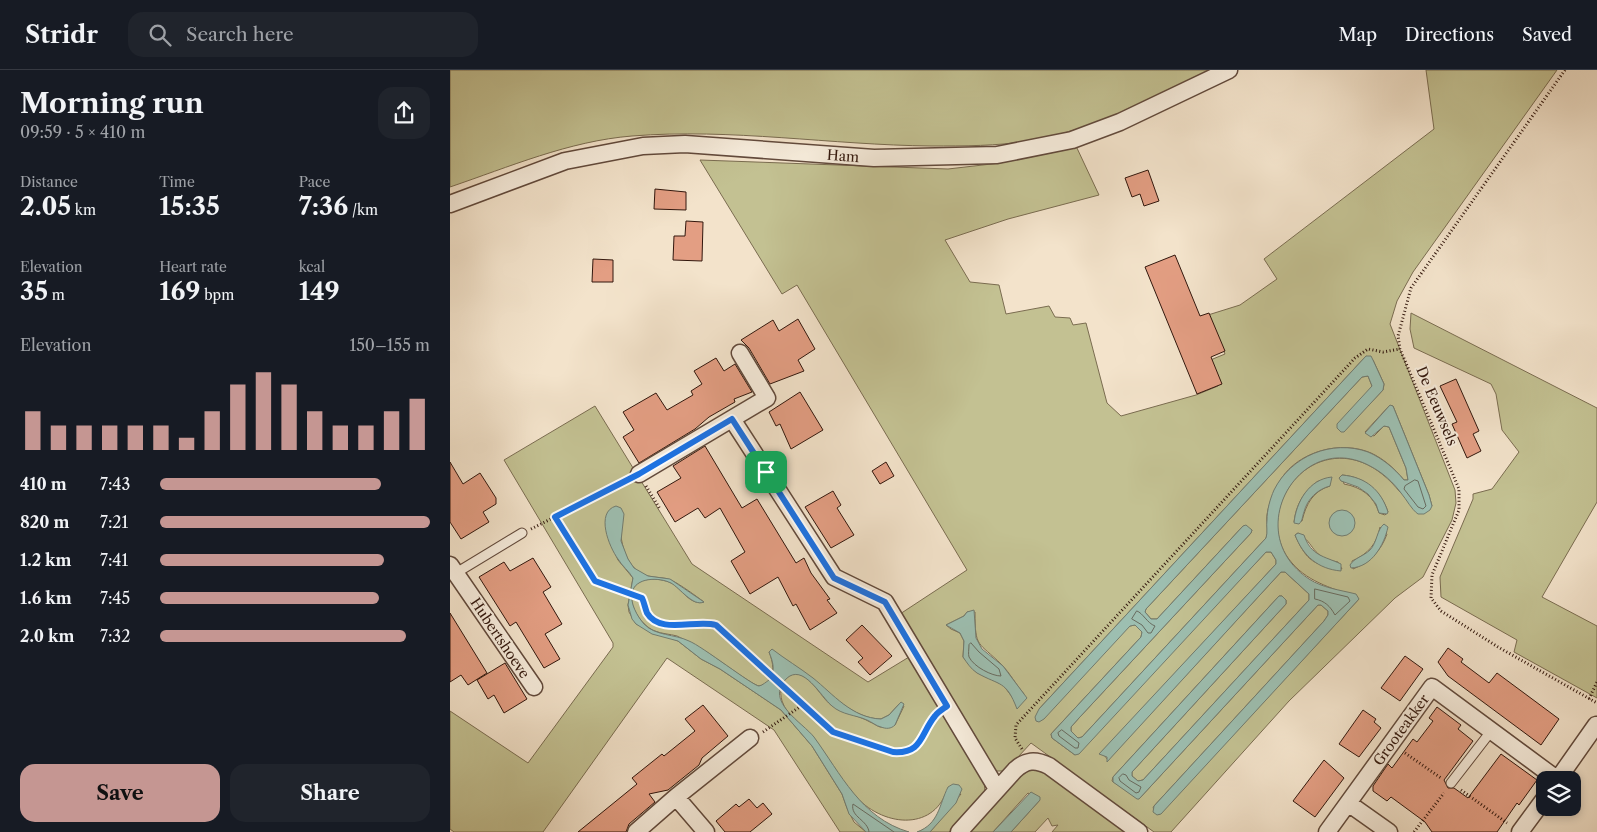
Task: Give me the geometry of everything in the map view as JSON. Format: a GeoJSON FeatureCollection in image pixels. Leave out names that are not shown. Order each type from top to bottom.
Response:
{"type":"FeatureCollection","features":[{"type":"Feature","properties":{"kind":"street","name":"Ham"},"geometry":{"type":"LineString","coordinates":[[450,204],[565,161],[643,146],[685,144],[874,158],[997,155],[1072,140],[1120,122],[1228,70]]}},
{"type":"Feature","properties":{"kind":"street"},"geometry":{"type":"LineString","coordinates":[[639,474],[767,398],[740,353]]}},
{"type":"Feature","properties":{"kind":"street"},"geometry":{"type":"LineString","coordinates":[[732,419],[834,578],[885,602],[997,789]]}},
{"type":"Feature","properties":{"kind":"street","name":"Hubertshoeve"},"geometry":{"type":"LineString","coordinates":[[453,569],[534,686]]}},
{"type":"Feature","properties":{"kind":"street","name":"Grooteakker"},"geometry":{"type":"LineString","coordinates":[[1327,832],[1432,687],[1546,771]]}},
{"type":"Feature","properties":{"kind":"street","name":"Grooteakker"},"geometry":{"type":"LineString","coordinates":[[1564,771],[1596,726]]}},
{"type":"Feature","properties":{"kind":"street"},"geometry":{"type":"LineString","coordinates":[[636,832],[676,797],[750,738]]}},
{"type":"Feature","properties":{"kind":"street"},"geometry":{"type":"LineString","coordinates":[[958,832],[1019,766],[1030,761],[1039,761],[1049,766],[1139,832]]}},
{"type":"Feature","properties":{"kind":"street"},"geometry":{"type":"LineString","coordinates":[[676,797],[706,832]]}},
{"type":"Feature","properties":{"kind":"street"},"geometry":{"type":"LineString","coordinates":[[1348,803],[1388,832]]}},
{"type":"Feature","properties":{"kind":"street"},"geometry":{"type":"LineString","coordinates":[[1520,832],[1536,810]]}},
{"type":"Feature","properties":{"kind":"lane"},"geometry":{"type":"LineString","coordinates":[[453,569],[522,533]]}},
{"type":"Feature","properties":{"kind":"lane"},"geometry":{"type":"LineString","coordinates":[[1452,783],[1492,730]]}},
{"type":"Feature","properties":{"kind":"path","name":"De Eeuwsels"},"geometry":{"type":"LineString","coordinates":[[1565,70],[1411,288],[1398,336],[1400,349],[1459,488],[1459,510],[1432,575],[1431,598],[1441,611],[1498,647],[1597,704]]}},
{"type":"Feature","properties":{"kind":"path"},"geometry":{"type":"LineString","coordinates":[[1030,761],[1015,738],[1016,725],[1355,358],[1368,349],[1383,352],[1400,349]]}},
{"type":"Feature","properties":{"kind":"path"},"geometry":{"type":"LineString","coordinates":[[522,533],[639,474],[660,509]]}},
{"type":"Feature","properties":{"kind":"path"},"geometry":{"type":"LineString","coordinates":[[555,517],[595,581],[639,597],[643,600],[648,614],[661,624],[708,623],[716,625],[833,732],[893,752],[902,752],[911,749],[921,742],[935,715],[947,706]]}},
{"type":"Feature","properties":{"kind":"path"},"geometry":{"type":"LineString","coordinates":[[1589,698],[1597,682]]}},
{"type":"Feature","properties":{"kind":"path"},"geometry":{"type":"LineString","coordinates":[[750,738],[767,731],[804,704]]}},
{"type":"Feature","properties":{"kind":"path"},"geometry":{"type":"LineString","coordinates":[[1414,832],[1452,783]]}},
{"type":"Feature","properties":{"kind":"shaded area"},"geometry":{"type":"Polygon","coordinates":[[[450,70],[1212,70],[1146,102],[1101,121],[1054,136],[1017,143],[931,146],[744,135],[669,134],[632,136],[585,143],[562,149],[450,187],[450,70]]]}},
{"type":"Feature","properties":{"kind":"shaded area"},"geometry":{"type":"Polygon","coordinates":[[[1426,70],[1557,70],[1413,272],[1397,301],[1390,324],[1455,490],[1456,503],[1452,520],[1423,577],[1395,598],[1289,701],[1171,832],[1154,832],[1031,743],[1005,771],[995,771],[900,614],[967,570],[797,285],[782,294],[700,160],[948,169],[1000,163],[1076,146],[1099,195],[1008,219],[945,240],[970,282],[999,285],[1006,314],[1049,306],[1055,317],[1070,318],[1073,325],[1086,323],[1107,403],[1121,416],[1196,395],[1218,386],[1208,361],[1225,354],[1208,315],[1240,305],[1277,279],[1264,259],[1434,129],[1426,70]],[[1366,356],[1039,709],[1130,626],[1135,625],[1142,632],[1141,637],[1051,734],[1052,738],[1075,755],[1266,552],[1271,552],[1276,560],[1276,564],[1100,754],[1104,755],[1108,760],[1281,572],[1285,572],[1309,594],[1309,600],[1143,780],[1138,781],[1132,776],[1132,772],[1286,604],[1286,600],[1282,596],[1279,596],[1113,777],[1112,781],[1139,799],[1318,605],[1321,605],[1328,611],[1324,621],[1154,806],[1153,808],[1159,815],[1359,599],[1323,585],[1307,576],[1292,563],[1282,546],[1278,528],[1279,509],[1286,492],[1297,477],[1312,466],[1330,459],[1350,459],[1362,462],[1378,471],[1400,492],[1432,506],[1393,406],[1389,406],[1365,432],[1374,436],[1384,426],[1389,427],[1406,468],[1408,480],[1404,480],[1380,458],[1359,449],[1334,448],[1309,455],[1298,461],[1281,479],[1274,492],[1268,511],[1266,538],[1082,737],[1078,738],[1071,731],[1071,727],[1252,530],[1243,526],[1157,619],[1151,619],[1145,612],[1146,609],[1362,377],[1368,376],[1372,386],[1344,431],[1383,390],[1384,384],[1373,360],[1366,356]],[[1342,475],[1344,484],[1356,487],[1366,493],[1374,502],[1379,513],[1385,515],[1388,512],[1381,498],[1365,482],[1342,475]],[[1318,481],[1308,490],[1296,510],[1294,522],[1302,521],[1311,499],[1319,491],[1330,486],[1318,481]],[[1380,527],[1377,538],[1367,552],[1352,561],[1353,569],[1365,563],[1382,546],[1387,534],[1380,527]],[[1298,533],[1295,535],[1303,551],[1312,561],[1342,569],[1338,562],[1318,554],[1304,537],[1298,533]],[[967,612],[964,616],[946,625],[960,633],[964,641],[963,657],[976,672],[1003,685],[1013,698],[1024,694],[1005,668],[977,639],[975,612],[967,612]]]}},
{"type":"Feature","properties":{"kind":"shaded area"},"geometry":{"type":"Polygon","coordinates":[[[1411,313],[1597,408],[1597,502],[1542,597],[1597,626],[1597,698],[1514,652],[1517,640],[1441,597],[1440,577],[1473,499],[1473,494],[1492,489],[1519,452],[1502,430],[1496,394],[1491,384],[1414,348],[1410,329],[1411,313]]]}},
{"type":"Feature","properties":{"kind":"shaded area"},"geometry":{"type":"Polygon","coordinates":[[[595,406],[692,564],[868,682],[909,657],[984,778],[985,793],[949,832],[930,832],[961,794],[945,795],[937,807],[927,815],[915,819],[902,820],[875,812],[862,803],[851,791],[814,738],[784,707],[781,690],[785,680],[791,675],[803,676],[831,705],[880,727],[895,725],[904,706],[899,704],[889,715],[881,719],[867,717],[847,707],[769,652],[773,673],[769,682],[759,686],[685,640],[650,628],[640,619],[633,606],[632,593],[637,583],[652,579],[669,582],[691,600],[699,603],[704,602],[671,580],[648,576],[635,568],[623,547],[621,524],[609,540],[618,560],[633,578],[628,605],[629,612],[636,624],[678,641],[701,659],[720,669],[781,710],[812,746],[842,794],[854,822],[866,832],[840,832],[774,730],[667,658],[543,832],[454,832],[450,829],[450,711],[528,763],[613,647],[613,643],[504,460],[595,406]]]}},
{"type":"Feature","properties":{"kind":"shaded area"},"geometry":{"type":"Polygon","coordinates":[[[1031,769],[1042,770],[1126,832],[1052,832],[1058,825],[1052,826],[1048,818],[1035,832],[1011,832],[1040,800],[1028,793],[993,832],[970,832],[1020,777],[1031,769]]]}},
{"type":"Feature","properties":{"kind":"water"},"geometry":{"type":"Polygon","coordinates":[[[1366,356],[1371,356],[1373,360],[1384,384],[1383,390],[1344,432],[1341,432],[1337,428],[1337,424],[1372,386],[1368,376],[1362,377],[1146,609],[1145,612],[1151,619],[1157,619],[1243,526],[1246,525],[1252,530],[1079,718],[1071,727],[1071,731],[1078,738],[1082,737],[1266,538],[1270,501],[1281,478],[1291,468],[1314,453],[1327,449],[1354,449],[1368,452],[1378,457],[1392,467],[1404,480],[1408,480],[1406,468],[1389,427],[1384,426],[1371,437],[1365,433],[1390,405],[1393,406],[1432,506],[1424,514],[1418,514],[1383,474],[1370,466],[1344,458],[1321,461],[1301,473],[1287,491],[1279,513],[1279,537],[1289,559],[1314,582],[1356,594],[1359,599],[1161,814],[1157,815],[1153,812],[1154,806],[1324,621],[1328,611],[1321,605],[1318,605],[1139,799],[1113,782],[1113,777],[1279,596],[1282,596],[1286,600],[1286,604],[1132,772],[1132,776],[1138,781],[1143,780],[1309,600],[1309,594],[1285,572],[1281,572],[1107,762],[1107,757],[1099,754],[1276,564],[1276,560],[1271,552],[1266,552],[1079,754],[1075,755],[1052,738],[1051,734],[1141,637],[1142,632],[1135,625],[1130,626],[1044,719],[1039,722],[1036,721],[1035,717],[1039,709],[1366,356]]]}},
{"type":"Feature","properties":{"kind":"water"},"geometry":{"type":"Polygon","coordinates":[[[1342,475],[1351,476],[1365,482],[1377,491],[1385,504],[1387,514],[1379,513],[1376,504],[1368,494],[1358,487],[1341,481],[1339,478],[1342,475]]]}},
{"type":"Feature","properties":{"kind":"water"},"geometry":{"type":"Polygon","coordinates":[[[1332,477],[1330,486],[1317,492],[1310,499],[1305,507],[1300,523],[1294,523],[1295,515],[1305,493],[1317,482],[1332,477]]]}},
{"type":"Feature","properties":{"kind":"water"},"geometry":{"type":"Polygon","coordinates":[[[616,506],[621,508],[624,514],[621,541],[628,559],[634,568],[648,576],[670,579],[704,602],[700,603],[691,600],[675,585],[666,581],[654,579],[642,581],[634,588],[632,601],[639,617],[649,628],[695,644],[747,680],[759,686],[769,680],[773,673],[773,663],[769,652],[772,649],[813,678],[852,710],[861,714],[881,719],[889,715],[901,702],[904,704],[895,725],[887,728],[836,709],[811,683],[799,675],[792,675],[780,687],[782,703],[814,737],[843,780],[865,806],[892,825],[909,832],[866,832],[849,814],[842,794],[812,746],[781,710],[720,669],[701,659],[678,641],[652,634],[636,624],[632,619],[628,605],[633,578],[614,554],[606,530],[606,515],[616,506]]]}},
{"type":"Feature","properties":{"kind":"water"},"geometry":{"type":"Polygon","coordinates":[[[1342,510],[1351,514],[1355,523],[1351,532],[1342,536],[1333,532],[1329,523],[1333,514],[1342,510]]]}},
{"type":"Feature","properties":{"kind":"water"},"geometry":{"type":"Polygon","coordinates":[[[1384,524],[1388,527],[1376,554],[1365,564],[1351,568],[1350,565],[1352,563],[1372,547],[1384,524]]]}},
{"type":"Feature","properties":{"kind":"water"},"geometry":{"type":"Polygon","coordinates":[[[1298,533],[1304,535],[1314,551],[1341,564],[1341,571],[1325,567],[1312,560],[1298,542],[1295,535],[1298,533]]]}},
{"type":"Feature","properties":{"kind":"water"},"geometry":{"type":"Polygon","coordinates":[[[974,610],[976,638],[982,649],[1003,666],[1027,698],[1017,709],[1006,688],[977,673],[969,666],[963,657],[964,641],[960,633],[946,625],[964,616],[967,612],[974,610]]]}},
{"type":"Feature","properties":{"kind":"water"},"geometry":{"type":"Polygon","coordinates":[[[953,784],[959,785],[962,789],[956,803],[930,832],[917,832],[924,829],[934,819],[948,787],[953,784]]]}},
{"type":"Feature","properties":{"kind":"water"},"geometry":{"type":"Polygon","coordinates":[[[1031,792],[1040,797],[1040,800],[1011,832],[993,832],[1031,792]]]}},
{"type":"Feature","properties":{"kind":"building"},"geometry":{"type":"Polygon","coordinates":[[[1148,170],[1159,201],[1144,206],[1140,194],[1132,197],[1125,178],[1148,170]]]}},
{"type":"Feature","properties":{"kind":"building"},"geometry":{"type":"Polygon","coordinates":[[[655,189],[686,192],[686,210],[654,209],[655,189]]]}},
{"type":"Feature","properties":{"kind":"building"},"geometry":{"type":"Polygon","coordinates":[[[686,221],[703,222],[702,261],[673,260],[674,236],[685,236],[686,221]]]}},
{"type":"Feature","properties":{"kind":"building"},"geometry":{"type":"Polygon","coordinates":[[[1175,255],[1200,316],[1209,313],[1225,351],[1211,357],[1222,384],[1197,394],[1145,267],[1175,255]]]}},
{"type":"Feature","properties":{"kind":"building"},"geometry":{"type":"Polygon","coordinates":[[[593,259],[613,260],[613,282],[592,282],[593,259]]]}},
{"type":"Feature","properties":{"kind":"building"},"geometry":{"type":"Polygon","coordinates":[[[798,319],[815,349],[798,360],[804,371],[770,384],[749,348],[741,340],[773,320],[779,331],[798,319]]]}},
{"type":"Feature","properties":{"kind":"building"},"geometry":{"type":"Polygon","coordinates":[[[716,358],[724,371],[735,364],[752,392],[734,399],[735,402],[709,417],[695,429],[639,463],[623,437],[634,430],[623,412],[656,393],[667,410],[693,395],[691,391],[702,384],[694,371],[716,358]]]}},
{"type":"Feature","properties":{"kind":"building"},"geometry":{"type":"Polygon","coordinates":[[[1456,379],[1479,431],[1473,434],[1481,451],[1467,458],[1452,424],[1457,422],[1440,386],[1456,379]]]}},
{"type":"Feature","properties":{"kind":"building"},"geometry":{"type":"Polygon","coordinates":[[[800,392],[823,430],[791,449],[780,424],[776,426],[769,412],[800,392]]]}},
{"type":"Feature","properties":{"kind":"building"},"geometry":{"type":"Polygon","coordinates":[[[705,446],[742,508],[757,499],[796,563],[804,558],[811,573],[830,599],[827,600],[837,613],[810,630],[796,604],[793,606],[778,577],[750,594],[731,561],[745,552],[720,508],[705,518],[698,508],[675,522],[657,492],[681,478],[673,466],[705,446]]]}},
{"type":"Feature","properties":{"kind":"building"},"geometry":{"type":"Polygon","coordinates":[[[450,462],[463,484],[480,473],[496,498],[496,504],[483,512],[489,522],[461,539],[450,522],[450,462]]]}},
{"type":"Feature","properties":{"kind":"building"},"geometry":{"type":"Polygon","coordinates":[[[886,462],[894,476],[880,484],[872,471],[886,462]]]}},
{"type":"Feature","properties":{"kind":"building"},"geometry":{"type":"Polygon","coordinates":[[[833,491],[841,505],[837,508],[854,535],[831,548],[805,507],[833,491]]]}},
{"type":"Feature","properties":{"kind":"building"},"geometry":{"type":"Polygon","coordinates":[[[533,558],[551,587],[543,592],[562,624],[545,634],[560,659],[544,668],[516,622],[510,626],[479,577],[504,562],[510,571],[533,558]]]}},
{"type":"Feature","properties":{"kind":"building"},"geometry":{"type":"Polygon","coordinates":[[[450,613],[487,673],[468,685],[461,675],[450,682],[450,613]]]}},
{"type":"Feature","properties":{"kind":"building"},"geometry":{"type":"Polygon","coordinates":[[[862,625],[892,656],[870,675],[858,662],[863,658],[846,640],[862,625]]]}},
{"type":"Feature","properties":{"kind":"building"},"geometry":{"type":"Polygon","coordinates":[[[1448,648],[1463,659],[1461,662],[1489,683],[1497,673],[1559,719],[1541,745],[1448,676],[1438,662],[1448,648]]]}},
{"type":"Feature","properties":{"kind":"building"},"geometry":{"type":"Polygon","coordinates":[[[1405,656],[1423,669],[1400,701],[1381,688],[1405,656]]]}},
{"type":"Feature","properties":{"kind":"building"},"geometry":{"type":"Polygon","coordinates":[[[505,663],[527,699],[504,713],[494,695],[488,699],[477,680],[505,663]]]}},
{"type":"Feature","properties":{"kind":"building"},"geometry":{"type":"Polygon","coordinates":[[[703,705],[728,736],[702,758],[699,765],[668,790],[649,794],[655,802],[629,824],[626,832],[578,832],[637,784],[632,778],[662,754],[664,756],[695,731],[685,719],[703,705]]]}},
{"type":"Feature","properties":{"kind":"building"},"geometry":{"type":"Polygon","coordinates":[[[1437,707],[1461,725],[1458,729],[1473,741],[1444,780],[1448,788],[1454,788],[1468,798],[1501,754],[1536,779],[1519,805],[1517,803],[1497,832],[1432,832],[1425,822],[1391,797],[1387,801],[1373,791],[1373,786],[1388,764],[1392,768],[1413,739],[1417,742],[1433,721],[1429,718],[1437,707]]]}},
{"type":"Feature","properties":{"kind":"building"},"geometry":{"type":"Polygon","coordinates":[[[1363,710],[1376,719],[1374,722],[1381,728],[1359,757],[1339,744],[1363,710]]]}},
{"type":"Feature","properties":{"kind":"building"},"geometry":{"type":"Polygon","coordinates":[[[1324,760],[1344,778],[1315,817],[1293,801],[1324,760]]]}},
{"type":"Feature","properties":{"kind":"building"},"geometry":{"type":"Polygon","coordinates":[[[749,799],[757,808],[763,803],[772,814],[750,832],[725,832],[716,821],[736,804],[739,807],[749,799]]]}},
{"type":"Feature","properties":{"kind":"route"},"geometry":{"type":"LineString","coordinates":[[732,419],[766,472],[834,578],[885,602],[947,706],[935,715],[921,742],[911,749],[893,752],[833,732],[716,625],[708,623],[661,624],[648,614],[642,598],[602,586],[595,581],[555,517],[639,474],[732,419]]}}]}
